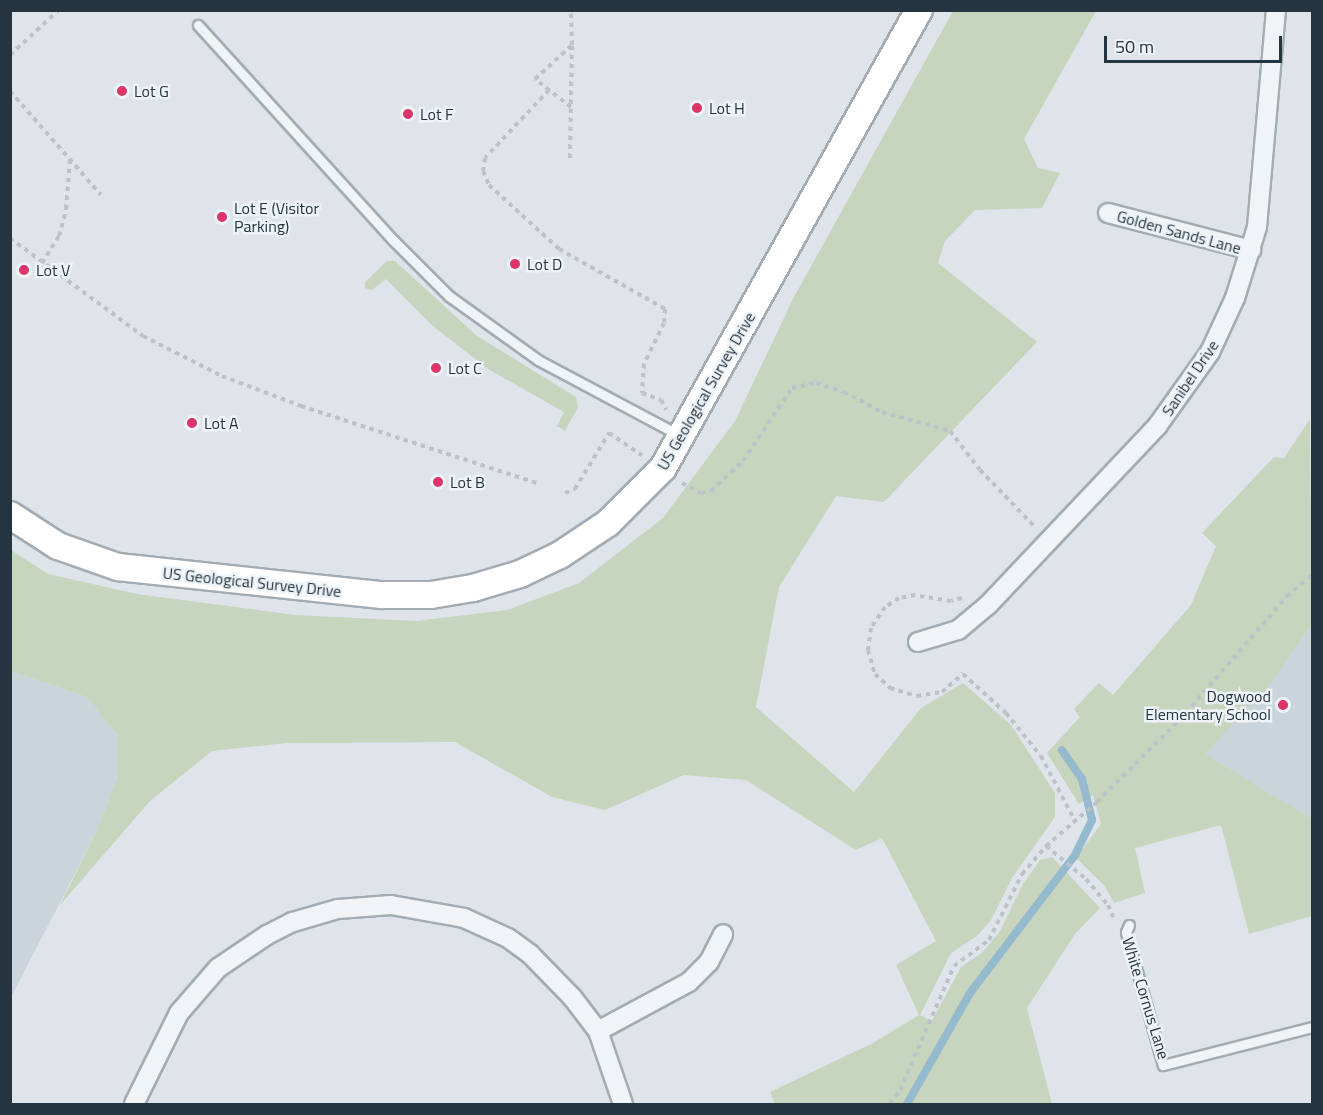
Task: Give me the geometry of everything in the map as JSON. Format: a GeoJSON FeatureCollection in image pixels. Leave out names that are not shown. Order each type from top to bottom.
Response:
{"type":"FeatureCollection","features":[{"type":"Feature","properties":{"kind":"street","name":"US Geological Survey Drive"},"geometry":{"type":"LineString","coordinates":[[10,515],[66,550],[126,569],[371,595],[431,595],[494,583],[560,555],[608,524],[653,463],[682,436],[919,10]]}},
{"type":"Feature","properties":{"kind":"street","name":"Sanibel Drive"},"geometry":{"type":"LineString","coordinates":[[918,642],[945,635],[970,621],[1050,540],[1179,399],[1223,326],[1251,250],[1263,193],[1269,64],[1276,10]]}},
{"type":"Feature","properties":{"kind":"street","name":"Golden Sands Lane"},"geometry":{"type":"LineString","coordinates":[[1108,213],[1251,250]]}},
{"type":"Feature","properties":{"kind":"street"},"geometry":{"type":"LineString","coordinates":[[134,1104],[179,1013],[211,974],[267,935],[338,909],[418,908],[485,926],[530,954],[572,997],[598,1031],[623,1104]]}},
{"type":"Feature","properties":{"kind":"street"},"geometry":{"type":"LineString","coordinates":[[598,1031],[688,982],[709,963],[723,934]]}},
{"type":"Feature","properties":{"kind":"lane"},"geometry":{"type":"LineString","coordinates":[[198,25],[392,239],[449,296],[538,360],[682,436]]}},
{"type":"Feature","properties":{"kind":"lane","name":"White Cornus Lane"},"geometry":{"type":"LineString","coordinates":[[1129,925],[1126,932],[1163,1065],[1312,1027]]}},
{"type":"Feature","properties":{"kind":"path"},"geometry":{"type":"LineString","coordinates":[[47,10],[53,16]]}},
{"type":"Feature","properties":{"kind":"path"},"geometry":{"type":"LineString","coordinates":[[10,55],[59,10]]}},
{"type":"Feature","properties":{"kind":"path"},"geometry":{"type":"LineString","coordinates":[[570,158],[571,10]]}},
{"type":"Feature","properties":{"kind":"path"},"geometry":{"type":"LineString","coordinates":[[571,106],[535,79],[572,45]]}},
{"type":"Feature","properties":{"kind":"path"},"geometry":{"type":"LineString","coordinates":[[549,90],[485,158],[483,171],[489,185],[559,249],[664,309],[663,323],[644,364],[642,393],[661,400],[667,408],[657,422]]}},
{"type":"Feature","properties":{"kind":"path"},"geometry":{"type":"LineString","coordinates":[[10,91],[101,195]]}},
{"type":"Feature","properties":{"kind":"path"},"geometry":{"type":"LineString","coordinates":[[42,263],[59,236],[66,209],[70,159]]}},
{"type":"Feature","properties":{"kind":"path"},"geometry":{"type":"LineString","coordinates":[[10,238],[143,336],[231,380],[539,484]]}},
{"type":"Feature","properties":{"kind":"path"},"geometry":{"type":"LineString","coordinates":[[565,493],[575,489],[609,433],[636,448],[691,490],[711,491],[743,461],[792,388],[806,382],[844,392],[882,412],[950,431],[980,470],[1050,540]]}},
{"type":"Feature","properties":{"kind":"path"},"geometry":{"type":"LineString","coordinates":[[890,1104],[900,1090],[954,966],[989,940],[1022,874],[1046,846],[1096,802],[1186,712],[1287,596],[1312,575]]}},
{"type":"Feature","properties":{"kind":"path"},"geometry":{"type":"LineString","coordinates":[[963,674],[1006,713],[1041,756],[1075,821]]}},
{"type":"Feature","properties":{"kind":"path"},"geometry":{"type":"LineString","coordinates":[[1046,846],[1075,869],[1108,905],[1117,926],[1129,925]]}},
{"type":"Feature","properties":{"kind":"shaded area","name":"Dogwood Elementary School"},"geometry":{"type":"Polygon","coordinates":[[[1312,624],[1312,819],[1204,754],[1268,687],[1312,624]]]}},
{"type":"Feature","properties":{"kind":"shaded area"},"geometry":{"type":"Polygon","coordinates":[[[11,671],[87,697],[118,736],[118,775],[96,833],[11,997],[11,671]]]}},
{"type":"Feature","properties":{"kind":"green space"},"geometry":{"type":"Polygon","coordinates":[[[953,11],[1096,11],[1024,139],[1038,168],[1060,173],[1042,208],[975,210],[945,241],[938,263],[1037,342],[884,502],[836,496],[779,587],[756,707],[854,792],[921,708],[963,683],[1011,725],[1055,793],[1055,817],[1012,878],[991,920],[978,935],[951,953],[920,1015],[932,1021],[961,967],[982,953],[1000,931],[1023,884],[1040,860],[1052,857],[1100,908],[1075,934],[1027,1008],[1052,1104],[775,1104],[770,1092],[873,1043],[919,1015],[896,965],[936,941],[882,838],[856,850],[746,780],[684,775],[605,810],[552,797],[455,742],[286,743],[212,751],[150,801],[60,905],[96,833],[118,775],[118,736],[87,697],[11,671],[11,550],[48,574],[137,594],[295,615],[416,621],[507,610],[579,583],[663,518],[735,421],[794,297],[953,11]]]}},
{"type":"Feature","properties":{"kind":"green space"},"geometry":{"type":"Polygon","coordinates":[[[387,261],[395,261],[477,336],[576,397],[578,407],[565,431],[557,426],[564,412],[488,369],[433,326],[386,279],[372,290],[365,288],[365,282],[387,261]]]}},
{"type":"Feature","properties":{"kind":"green space"},"geometry":{"type":"Polygon","coordinates":[[[1310,419],[1312,624],[1268,687],[1205,754],[1312,819],[1312,916],[1249,934],[1221,825],[1135,848],[1145,893],[1114,903],[1104,885],[1076,858],[1101,824],[1093,795],[1079,804],[1047,753],[1080,717],[1074,709],[1099,683],[1113,695],[1191,605],[1216,546],[1202,533],[1274,457],[1284,458],[1310,419]]]}},
{"type":"Feature","properties":{"kind":"waterway"},"geometry":{"type":"LineString","coordinates":[[907,1104],[970,993],[1075,855],[1092,820],[1082,779],[1062,750]]}},
{"type":"Feature","properties":{"kind":"place","name":"Lot G"},"geometry":{"type":"Point","coordinates":[122,91]}},
{"type":"Feature","properties":{"kind":"place","name":"Lot H"},"geometry":{"type":"Point","coordinates":[697,108]}},
{"type":"Feature","properties":{"kind":"place","name":"Lot F"},"geometry":{"type":"Point","coordinates":[408,114]}},
{"type":"Feature","properties":{"kind":"place","name":"Lot E (Visitor Parking)"},"geometry":{"type":"Point","coordinates":[222,217]}},
{"type":"Feature","properties":{"kind":"place","name":"Lot D"},"geometry":{"type":"Point","coordinates":[515,264]}},
{"type":"Feature","properties":{"kind":"place","name":"Lot V"},"geometry":{"type":"Point","coordinates":[24,270]}},
{"type":"Feature","properties":{"kind":"place","name":"Lot C"},"geometry":{"type":"Point","coordinates":[436,368]}},
{"type":"Feature","properties":{"kind":"place","name":"Lot A"},"geometry":{"type":"Point","coordinates":[192,423]}},
{"type":"Feature","properties":{"kind":"place","name":"Lot B"},"geometry":{"type":"Point","coordinates":[438,482]}},
{"type":"Feature","properties":{"kind":"place","name":"Dogwood Elementary School"},"geometry":{"type":"Point","coordinates":[1283,705]}}]}
